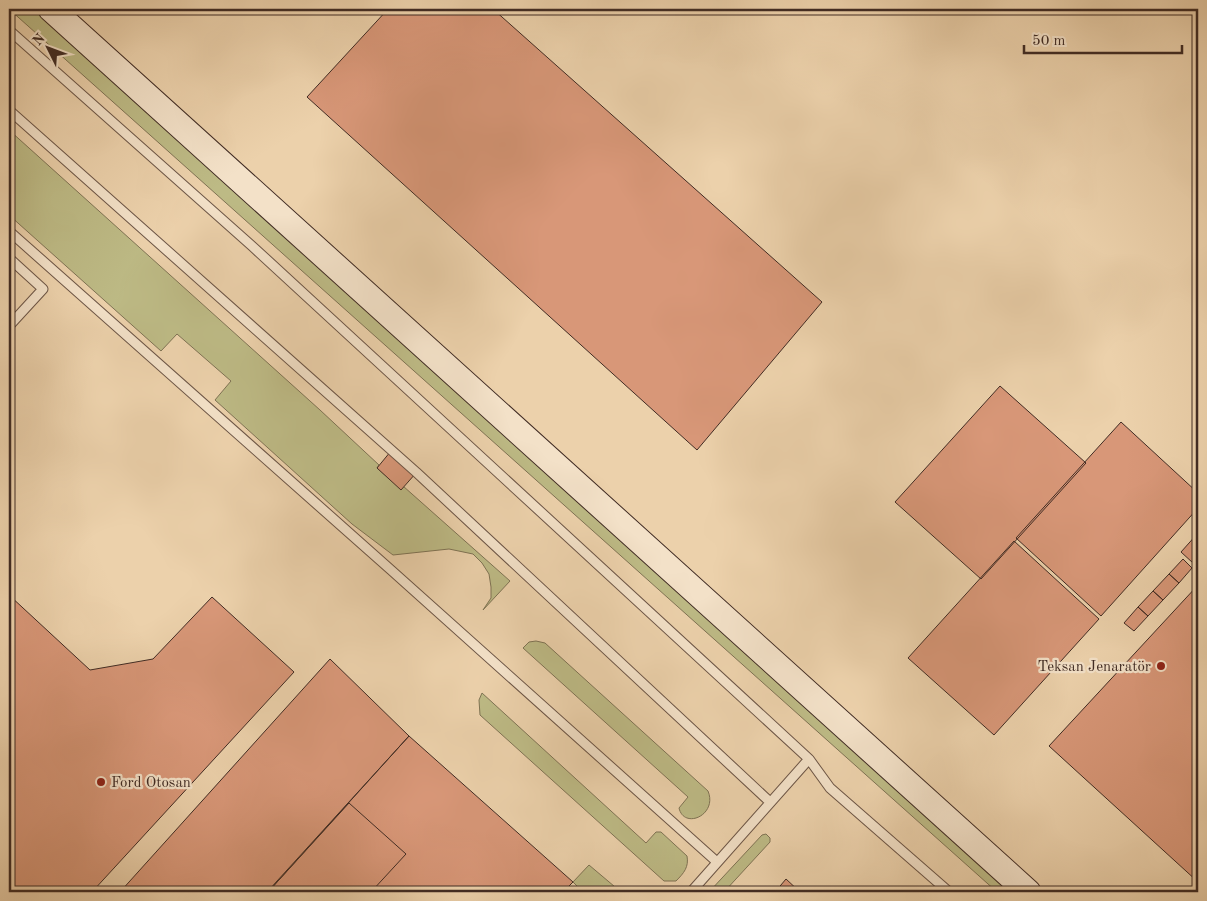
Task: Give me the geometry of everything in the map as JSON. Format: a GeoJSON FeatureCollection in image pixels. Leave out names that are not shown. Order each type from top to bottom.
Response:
{"type":"FeatureCollection","features":[{"type":"Feature","properties":{"kind":"street"},"geometry":{"type":"LineString","coordinates":[[51,9],[1028,892]]}},
{"type":"Feature","properties":{"kind":"lane"},"geometry":{"type":"LineString","coordinates":[[9,30],[252,246],[809,759],[830,788],[949,892]]}},
{"type":"Feature","properties":{"kind":"lane"},"geometry":{"type":"LineString","coordinates":[[9,110],[416,472],[770,802]]}},
{"type":"Feature","properties":{"kind":"lane"},"geometry":{"type":"LineString","coordinates":[[9,231],[718,862]]}},
{"type":"Feature","properties":{"kind":"lane"},"geometry":{"type":"LineString","coordinates":[[9,258],[43,289],[9,326]]}},
{"type":"Feature","properties":{"kind":"lane"},"geometry":{"type":"LineString","coordinates":[[691,892],[809,759]]}},
{"type":"Feature","properties":{"kind":"shaded area"},"geometry":{"type":"Polygon","coordinates":[[[9,9],[65,9],[1030,892],[997,892],[9,9]]]}},
{"type":"Feature","properties":{"kind":"shaded area"},"geometry":{"type":"Polygon","coordinates":[[[9,130],[320,410],[379,465],[377,468],[401,489],[403,486],[510,581],[483,610],[491,598],[489,574],[473,554],[449,549],[393,555],[352,524],[215,400],[231,381],[177,334],[161,351],[9,215],[9,130]]]}},
{"type":"Feature","properties":{"kind":"shaded area"},"geometry":{"type":"Polygon","coordinates":[[[529,642],[545,643],[708,791],[710,800],[705,813],[693,819],[682,815],[679,808],[688,797],[523,648],[529,642]]]}},
{"type":"Feature","properties":{"kind":"shaded area"},"geometry":{"type":"Polygon","coordinates":[[[482,693],[646,843],[656,832],[661,832],[687,856],[687,867],[679,878],[676,881],[664,881],[480,715],[479,700],[482,693]]]}},
{"type":"Feature","properties":{"kind":"shaded area"},"geometry":{"type":"Polygon","coordinates":[[[766,834],[770,838],[770,842],[724,892],[709,892],[762,835],[766,834]]]}},
{"type":"Feature","properties":{"kind":"shaded area"},"geometry":{"type":"Polygon","coordinates":[[[589,865],[621,892],[571,892],[577,886],[573,882],[589,865]]]}},
{"type":"Feature","properties":{"kind":"building"},"geometry":{"type":"Polygon","coordinates":[[[388,9],[493,9],[822,302],[697,450],[307,97],[388,9]]]}},
{"type":"Feature","properties":{"kind":"building"},"geometry":{"type":"Polygon","coordinates":[[[1000,386],[1086,463],[981,579],[895,502],[1000,386]]]}},
{"type":"Feature","properties":{"kind":"building"},"geometry":{"type":"Polygon","coordinates":[[[1121,422],[1198,493],[1198,508],[1101,616],[1016,538],[1121,422]]]}},
{"type":"Feature","properties":{"kind":"building"},"geometry":{"type":"Polygon","coordinates":[[[391,451],[416,473],[401,490],[377,468],[391,451]]]}},
{"type":"Feature","properties":{"kind":"building"},"geometry":{"type":"Polygon","coordinates":[[[1198,533],[1198,558],[1193,563],[1181,552],[1198,533]]]}},
{"type":"Feature","properties":{"kind":"building"},"geometry":{"type":"Polygon","coordinates":[[[1014,541],[1099,619],[994,735],[908,658],[1014,541]]]}},
{"type":"Feature","properties":{"kind":"building"},"geometry":{"type":"Polygon","coordinates":[[[1183,559],[1192,568],[1179,583],[1169,574],[1183,559]]]}},
{"type":"Feature","properties":{"kind":"building"},"geometry":{"type":"Polygon","coordinates":[[[1169,574],[1179,583],[1163,600],[1153,591],[1169,574]]]}},
{"type":"Feature","properties":{"kind":"building","name":"Teksan Jenaratör"},"geometry":{"type":"Polygon","coordinates":[[[1198,585],[1198,882],[1049,746],[1198,585]]]}},
{"type":"Feature","properties":{"kind":"building"},"geometry":{"type":"Polygon","coordinates":[[[1153,591],[1163,600],[1148,616],[1138,607],[1153,591]]]}},
{"type":"Feature","properties":{"kind":"building","name":"Ford Otosan"},"geometry":{"type":"Polygon","coordinates":[[[9,595],[90,670],[153,659],[212,597],[294,672],[92,892],[9,892],[9,595]]]}},
{"type":"Feature","properties":{"kind":"building"},"geometry":{"type":"Polygon","coordinates":[[[1138,607],[1148,616],[1134,631],[1124,623],[1138,607]]]}},
{"type":"Feature","properties":{"kind":"building"},"geometry":{"type":"Polygon","coordinates":[[[330,659],[409,736],[267,892],[120,892],[330,659]]]}},
{"type":"Feature","properties":{"kind":"building"},"geometry":{"type":"Polygon","coordinates":[[[409,736],[573,882],[563,892],[268,892],[409,736]]]}},
{"type":"Feature","properties":{"kind":"building"},"geometry":{"type":"Polygon","coordinates":[[[349,803],[406,854],[371,892],[268,892],[349,803]]]}},
{"type":"Feature","properties":{"kind":"building"},"geometry":{"type":"Polygon","coordinates":[[[786,879],[800,892],[775,892],[786,879]]]}},
{"type":"Feature","properties":{"kind":"place","name":"Teksan Jenaratör"},"geometry":{"type":"Point","coordinates":[1161,666]}},
{"type":"Feature","properties":{"kind":"place","name":"Ford Otosan"},"geometry":{"type":"Point","coordinates":[101,782]}}]}
